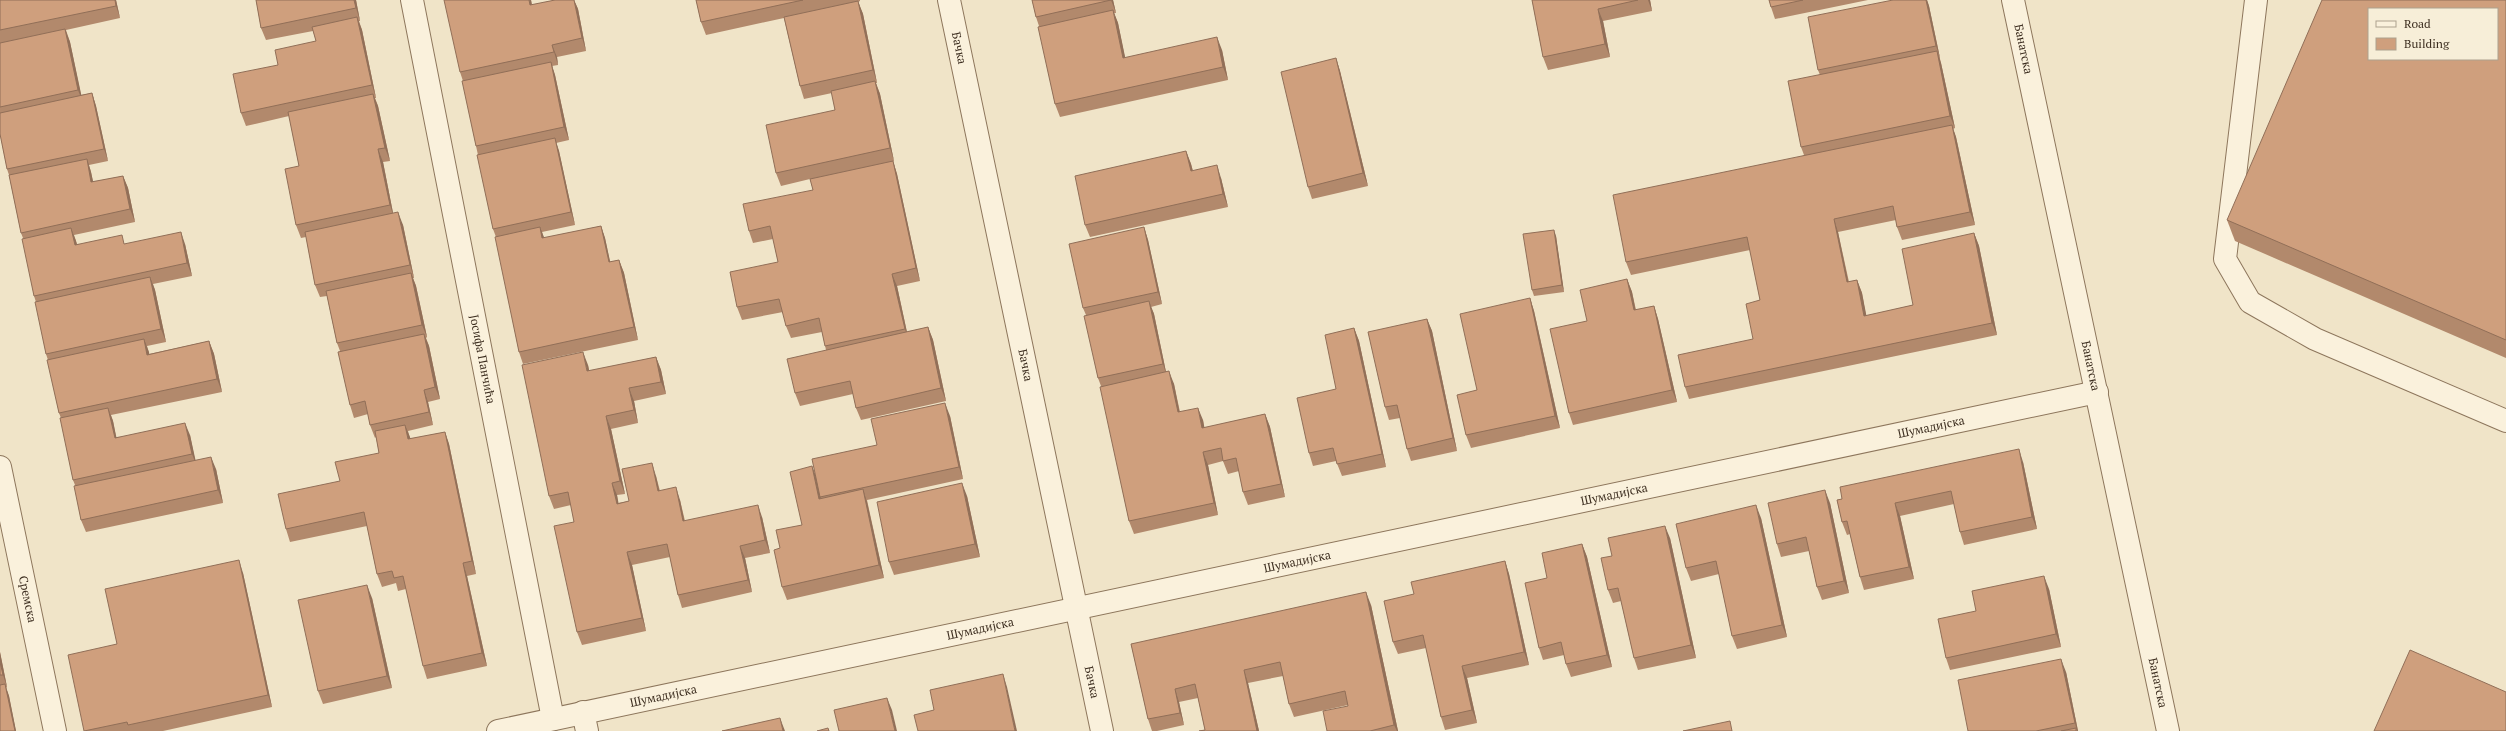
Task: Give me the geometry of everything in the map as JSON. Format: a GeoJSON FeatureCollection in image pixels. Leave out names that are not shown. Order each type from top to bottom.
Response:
{"type":"FeatureCollection","features":[{"type":"Feature","properties":{"kind":"street","name":"Јосифа Панчића"},"geometry":{"type":"LineString","coordinates":[[412,0],[553,719]]}},
{"type":"Feature","properties":{"kind":"street","name":"Бачка"},"geometry":{"type":"LineString","coordinates":[[949,0],[1102,731]]}},
{"type":"Feature","properties":{"kind":"street","name":"Банатска"},"geometry":{"type":"LineString","coordinates":[[2013,0],[2168,731]]}},
{"type":"Feature","properties":{"kind":"street"},"geometry":{"type":"LineString","coordinates":[[2256,0],[2225,259],[2250,302],[2315,339],[2506,421]]}},
{"type":"Feature","properties":{"kind":"street","name":"Шумадијска"},"geometry":{"type":"LineString","coordinates":[[498,731],[553,719],[585,721],[1076,608],[2097,392]]}},
{"type":"Feature","properties":{"kind":"street","name":"Сремска"},"geometry":{"type":"LineString","coordinates":[[0,467],[55,731]]}},
{"type":"Feature","properties":{"kind":"building"},"geometry":{"type":"Polygon","coordinates":[[[0,0],[115,0],[116,6],[0,30],[0,0]]]}},
{"type":"Feature","properties":{"kind":"building"},"geometry":{"type":"Polygon","coordinates":[[[256,0],[354,0],[356,8],[261,28],[256,0]]]}},
{"type":"Feature","properties":{"kind":"building"},"geometry":{"type":"Polygon","coordinates":[[[444,0],[529,0],[530,5],[555,0],[574,0],[582,38],[552,45],[554,52],[460,72],[444,0]]]}},
{"type":"Feature","properties":{"kind":"building"},"geometry":{"type":"Polygon","coordinates":[[[696,0],[803,0],[701,22],[696,0]]]}},
{"type":"Feature","properties":{"kind":"building"},"geometry":{"type":"Polygon","coordinates":[[[1032,0],[1111,0],[1036,17],[1032,0]]]}},
{"type":"Feature","properties":{"kind":"building"},"geometry":{"type":"Polygon","coordinates":[[[1532,0],[1638,0],[1598,9],[1605,44],[1543,57],[1532,0]]]}},
{"type":"Feature","properties":{"kind":"building"},"geometry":{"type":"Polygon","coordinates":[[[1769,0],[1803,0],[1771,7],[1769,0]]]}},
{"type":"Feature","properties":{"kind":"building"},"geometry":{"type":"Polygon","coordinates":[[[1893,0],[1926,0],[1936,46],[1818,70],[1808,17],[1893,0]]]}},
{"type":"Feature","properties":{"kind":"building"},"geometry":{"type":"Polygon","coordinates":[[[2322,0],[2506,0],[2506,340],[2227,220],[2322,0]]]}},
{"type":"Feature","properties":{"kind":"building"},"geometry":{"type":"Polygon","coordinates":[[[858,1],[873,70],[800,86],[784,17],[858,1]]]}},
{"type":"Feature","properties":{"kind":"building"},"geometry":{"type":"Polygon","coordinates":[[[1113,10],[1123,58],[1217,37],[1223,67],[1055,104],[1038,27],[1113,10]]]}},
{"type":"Feature","properties":{"kind":"building"},"geometry":{"type":"Polygon","coordinates":[[[357,17],[372,85],[241,113],[233,74],[278,65],[275,50],[316,41],[312,27],[357,17]]]}},
{"type":"Feature","properties":{"kind":"building"},"geometry":{"type":"Polygon","coordinates":[[[65,29],[78,90],[0,107],[0,43],[65,29]]]}},
{"type":"Feature","properties":{"kind":"building"},"geometry":{"type":"Polygon","coordinates":[[[1937,51],[1950,116],[1801,147],[1788,81],[1937,51]]]}},
{"type":"Feature","properties":{"kind":"building"},"geometry":{"type":"Polygon","coordinates":[[[1336,58],[1363,173],[1308,187],[1281,72],[1336,58]]]}},
{"type":"Feature","properties":{"kind":"building"},"geometry":{"type":"Polygon","coordinates":[[[551,62],[564,127],[476,146],[462,81],[551,62]]]}},
{"type":"Feature","properties":{"kind":"building"},"geometry":{"type":"Polygon","coordinates":[[[875,81],[890,148],[776,173],[766,125],[835,110],[831,91],[875,81]]]}},
{"type":"Feature","properties":{"kind":"building"},"geometry":{"type":"Polygon","coordinates":[[[92,93],[104,149],[7,169],[0,134],[0,113],[92,93]]]}},
{"type":"Feature","properties":{"kind":"building"},"geometry":{"type":"Polygon","coordinates":[[[373,94],[385,148],[378,149],[390,205],[296,225],[285,169],[299,166],[288,112],[373,94]]]}},
{"type":"Feature","properties":{"kind":"building"},"geometry":{"type":"Polygon","coordinates":[[[1952,125],[1970,212],[1897,227],[1893,206],[1834,219],[1847,282],[1857,280],[1864,316],[1913,305],[1902,249],[1974,233],[1992,323],[1685,387],[1678,355],[1753,339],[1746,304],[1760,300],[1747,237],[1626,262],[1613,195],[1952,125]]]}},
{"type":"Feature","properties":{"kind":"building"},"geometry":{"type":"Polygon","coordinates":[[[555,138],[571,212],[493,229],[477,155],[555,138]]]}},
{"type":"Feature","properties":{"kind":"building"},"geometry":{"type":"Polygon","coordinates":[[[1186,151],[1191,171],[1217,165],[1223,194],[1085,225],[1075,176],[1186,151]]]}},
{"type":"Feature","properties":{"kind":"building"},"geometry":{"type":"Polygon","coordinates":[[[87,159],[91,182],[123,176],[130,209],[21,233],[9,175],[87,159]]]}},
{"type":"Feature","properties":{"kind":"building"},"geometry":{"type":"Polygon","coordinates":[[[893,161],[916,268],[892,274],[905,329],[825,346],[819,318],[786,326],[779,299],[737,307],[730,272],[778,262],[770,226],[749,231],[743,204],[813,190],[810,179],[893,161]]]}},
{"type":"Feature","properties":{"kind":"building"},"geometry":{"type":"Polygon","coordinates":[[[398,212],[410,265],[315,285],[305,232],[398,212]]]}},
{"type":"Feature","properties":{"kind":"building"},"geometry":{"type":"Polygon","coordinates":[[[601,226],[609,262],[619,260],[634,327],[519,352],[495,237],[540,227],[542,238],[601,226]]]}},
{"type":"Feature","properties":{"kind":"building"},"geometry":{"type":"Polygon","coordinates":[[[1144,227],[1158,292],[1083,308],[1069,244],[1144,227]]]}},
{"type":"Feature","properties":{"kind":"building"},"geometry":{"type":"Polygon","coordinates":[[[71,228],[75,245],[122,235],[124,244],[181,232],[187,263],[34,296],[22,239],[71,228]]]}},
{"type":"Feature","properties":{"kind":"building"},"geometry":{"type":"Polygon","coordinates":[[[1554,230],[1562,285],[1532,290],[1523,234],[1554,230]]]}},
{"type":"Feature","properties":{"kind":"building"},"geometry":{"type":"Polygon","coordinates":[[[411,273],[422,325],[337,343],[326,291],[411,273]]]}},
{"type":"Feature","properties":{"kind":"building"},"geometry":{"type":"Polygon","coordinates":[[[150,277],[161,329],[46,354],[35,302],[150,277]]]}},
{"type":"Feature","properties":{"kind":"building"},"geometry":{"type":"Polygon","coordinates":[[[1627,279],[1634,310],[1654,306],[1672,390],[1569,413],[1550,329],[1587,321],[1580,290],[1627,279]]]}},
{"type":"Feature","properties":{"kind":"building"},"geometry":{"type":"Polygon","coordinates":[[[1530,298],[1555,416],[1466,435],[1457,395],[1477,390],[1460,314],[1530,298]]]}},
{"type":"Feature","properties":{"kind":"building"},"geometry":{"type":"Polygon","coordinates":[[[1149,301],[1163,364],[1098,378],[1084,316],[1149,301]]]}},
{"type":"Feature","properties":{"kind":"building"},"geometry":{"type":"Polygon","coordinates":[[[1427,319],[1453,438],[1407,449],[1397,405],[1385,407],[1368,332],[1427,319]]]}},
{"type":"Feature","properties":{"kind":"building"},"geometry":{"type":"Polygon","coordinates":[[[928,327],[941,388],[856,408],[850,381],[795,393],[787,359],[928,327]]]}},
{"type":"Feature","properties":{"kind":"building"},"geometry":{"type":"Polygon","coordinates":[[[1354,328],[1382,454],[1337,464],[1333,448],[1309,453],[1297,398],[1336,389],[1325,335],[1354,328]]]}},
{"type":"Feature","properties":{"kind":"building"},"geometry":{"type":"Polygon","coordinates":[[[424,334],[435,387],[424,390],[429,412],[370,425],[365,401],[350,405],[338,352],[424,334]]]}},
{"type":"Feature","properties":{"kind":"building"},"geometry":{"type":"Polygon","coordinates":[[[144,339],[147,355],[209,341],[217,379],[59,413],[47,360],[144,339]]]}},
{"type":"Feature","properties":{"kind":"building"},"geometry":{"type":"Polygon","coordinates":[[[583,352],[587,371],[656,357],[661,382],[629,388],[634,410],[606,416],[620,481],[612,483],[617,504],[629,501],[622,469],[652,463],[658,491],[676,487],[683,521],[758,505],[765,540],[740,546],[748,580],[678,595],[667,544],[627,552],[642,618],[577,632],[554,526],[574,522],[568,492],[549,496],[522,365],[583,352]]]}},
{"type":"Feature","properties":{"kind":"building"},"geometry":{"type":"Polygon","coordinates":[[[1169,371],[1178,412],[1198,408],[1202,428],[1265,414],[1281,484],[1243,492],[1236,458],[1223,461],[1221,448],[1203,452],[1214,503],[1129,521],[1100,387],[1169,371]]]}},
{"type":"Feature","properties":{"kind":"building"},"geometry":{"type":"Polygon","coordinates":[[[945,403],[959,467],[820,497],[812,459],[877,445],[871,419],[945,403]]]}},
{"type":"Feature","properties":{"kind":"building"},"geometry":{"type":"Polygon","coordinates":[[[108,408],[115,438],[185,423],[192,454],[73,480],[60,418],[108,408]]]}},
{"type":"Feature","properties":{"kind":"building"},"geometry":{"type":"Polygon","coordinates":[[[405,425],[408,439],[445,432],[472,561],[463,563],[482,653],[423,666],[403,576],[394,578],[392,571],[377,574],[364,512],[286,529],[278,494],[340,481],[335,462],[379,453],[375,431],[405,425]]]}},
{"type":"Feature","properties":{"kind":"building"},"geometry":{"type":"Polygon","coordinates":[[[2019,449],[2032,517],[1960,532],[1951,491],[1895,503],[1909,567],[1860,577],[1847,521],[1842,522],[1837,500],[1842,499],[1840,487],[2019,449]]]}},
{"type":"Feature","properties":{"kind":"building"},"geometry":{"type":"Polygon","coordinates":[[[211,457],[218,490],[81,520],[74,486],[211,457]]]}},
{"type":"Feature","properties":{"kind":"building"},"geometry":{"type":"Polygon","coordinates":[[[812,466],[819,499],[863,489],[879,565],[782,587],[774,550],[780,548],[776,530],[802,525],[790,472],[812,466]]]}},
{"type":"Feature","properties":{"kind":"building"},"geometry":{"type":"Polygon","coordinates":[[[962,483],[975,544],[889,562],[877,502],[962,483]]]}},
{"type":"Feature","properties":{"kind":"building"},"geometry":{"type":"Polygon","coordinates":[[[1825,490],[1844,581],[1817,587],[1806,537],[1777,544],[1768,503],[1825,490]]]}},
{"type":"Feature","properties":{"kind":"building"},"geometry":{"type":"Polygon","coordinates":[[[1756,505],[1782,625],[1732,636],[1716,561],[1686,568],[1676,524],[1756,505]]]}},
{"type":"Feature","properties":{"kind":"building"},"geometry":{"type":"Polygon","coordinates":[[[1665,526],[1691,645],[1634,658],[1618,588],[1608,590],[1601,558],[1612,556],[1608,538],[1665,526]]]}},
{"type":"Feature","properties":{"kind":"building"},"geometry":{"type":"Polygon","coordinates":[[[1582,544],[1607,655],[1566,664],[1561,642],[1539,648],[1525,583],[1547,578],[1542,553],[1582,544]]]}},
{"type":"Feature","properties":{"kind":"building"},"geometry":{"type":"Polygon","coordinates":[[[239,560],[268,695],[128,725],[127,722],[84,731],[68,655],[117,644],[105,589],[239,560]]]}},
{"type":"Feature","properties":{"kind":"building"},"geometry":{"type":"Polygon","coordinates":[[[1505,561],[1524,652],[1462,666],[1472,710],[1441,717],[1423,635],[1393,642],[1384,601],[1414,594],[1411,582],[1505,561]]]}},
{"type":"Feature","properties":{"kind":"building"},"geometry":{"type":"Polygon","coordinates":[[[2044,576],[2056,634],[1946,658],[1938,619],[1976,611],[1972,591],[2044,576]]]}},
{"type":"Feature","properties":{"kind":"building"},"geometry":{"type":"Polygon","coordinates":[[[367,585],[387,676],[318,691],[298,600],[367,585]]]}},
{"type":"Feature","properties":{"kind":"building"},"geometry":{"type":"Polygon","coordinates":[[[1366,592],[1394,725],[1370,731],[1327,731],[1323,711],[1348,706],[1345,691],[1289,704],[1280,662],[1244,670],[1257,731],[1199,731],[1205,730],[1195,684],[1175,689],[1180,713],[1148,719],[1131,644],[1366,592]]]}},
{"type":"Feature","properties":{"kind":"building"},"geometry":{"type":"Polygon","coordinates":[[[2410,650],[2506,692],[2506,731],[2374,731],[2410,650]]]}},
{"type":"Feature","properties":{"kind":"building"},"geometry":{"type":"Polygon","coordinates":[[[2061,659],[2075,723],[2036,731],[1968,731],[1958,680],[2061,659]]]}},
{"type":"Feature","properties":{"kind":"building"},"geometry":{"type":"Polygon","coordinates":[[[0,662],[3,675],[0,675],[0,662]]]}},
{"type":"Feature","properties":{"kind":"building"},"geometry":{"type":"Polygon","coordinates":[[[1003,674],[1015,731],[918,731],[914,715],[934,710],[930,690],[1003,674]]]}},
{"type":"Feature","properties":{"kind":"building"},"geometry":{"type":"Polygon","coordinates":[[[5,684],[15,731],[0,731],[0,685],[5,684]]]}},
{"type":"Feature","properties":{"kind":"building"},"geometry":{"type":"Polygon","coordinates":[[[887,698],[895,731],[839,731],[834,710],[887,698]]]}},
{"type":"Feature","properties":{"kind":"building"},"geometry":{"type":"Polygon","coordinates":[[[780,718],[783,731],[722,731],[780,718]]]}},
{"type":"Feature","properties":{"kind":"building"},"geometry":{"type":"Polygon","coordinates":[[[1730,721],[1732,731],[1683,731],[1730,721]]]}},
{"type":"Feature","properties":{"kind":"building"},"geometry":{"type":"Polygon","coordinates":[[[828,728],[829,731],[817,731],[828,728]]]}},
{"type":"Feature","properties":{"kind":"building"},"geometry":{"type":"Polygon","coordinates":[[[2076,728],[2076,731],[2061,731],[2076,728]]]}}]}
